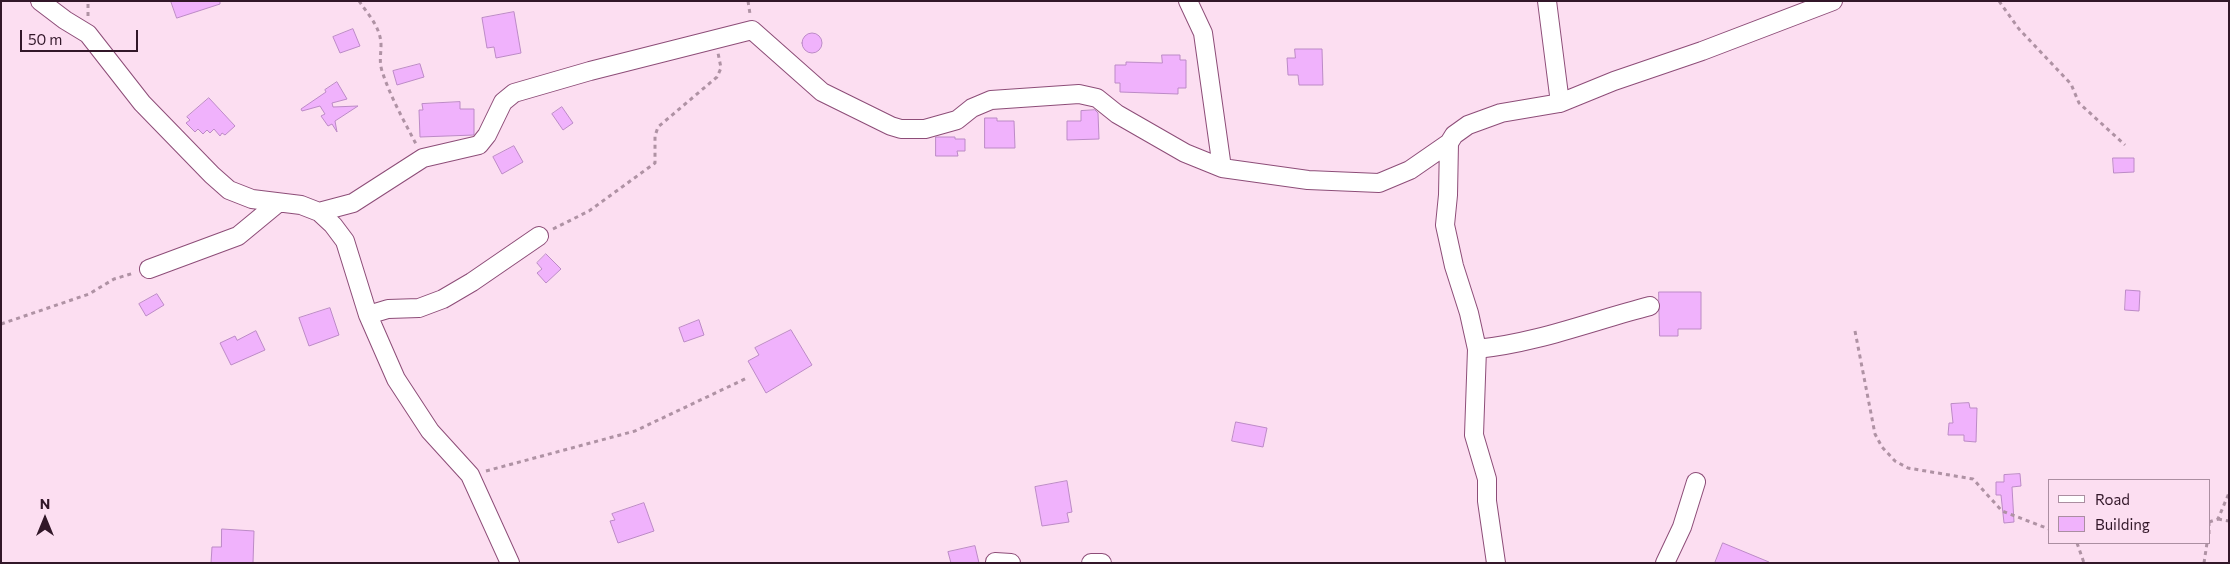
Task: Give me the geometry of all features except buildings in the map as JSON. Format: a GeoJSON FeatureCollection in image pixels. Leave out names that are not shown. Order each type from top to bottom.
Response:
{"type":"FeatureCollection","features":[{"type":"Feature","properties":{"kind":"street"},"geometry":{"type":"LineString","coordinates":[[40,1],[88,34],[142,103],[212,175],[237,194],[252,199],[300,205],[319,212],[345,241],[368,315],[386,358],[406,397],[430,431],[470,475],[510,563]]}},
{"type":"Feature","properties":{"kind":"street"},"geometry":{"type":"LineString","coordinates":[[1188,1],[1203,33],[1222,168]]}},
{"type":"Feature","properties":{"kind":"street"},"geometry":{"type":"LineString","coordinates":[[1547,1],[1560,103]]}},
{"type":"Feature","properties":{"kind":"street"},"geometry":{"type":"LineString","coordinates":[[319,212],[353,203],[423,158],[479,145],[487,135],[499,109],[514,93],[590,71],[752,30],[822,92],[901,130],[925,130],[957,120],[972,108],[991,100],[1080,94],[1092,96],[1117,114],[1186,153],[1222,168],[1308,180],[1379,183],[1410,170],[1449,143],[1454,135],[1468,125],[1501,113],[1560,103],[1614,81],[1816,9],[1833,1]]}},
{"type":"Feature","properties":{"kind":"street"},"geometry":{"type":"LineString","coordinates":[[1449,143],[1448,195],[1445,225],[1454,266],[1470,313],[1477,349],[1474,435],[1487,479],[1496,563]]}},
{"type":"Feature","properties":{"kind":"street"},"geometry":{"type":"LineString","coordinates":[[149,269],[238,236],[278,203]]}},
{"type":"Feature","properties":{"kind":"street"},"geometry":{"type":"LineString","coordinates":[[368,315],[388,309],[418,308],[443,299],[472,282],[539,236]]}},
{"type":"Feature","properties":{"kind":"street"},"geometry":{"type":"LineString","coordinates":[[1477,349],[1538,339],[1593,321],[1650,306]]}},
{"type":"Feature","properties":{"kind":"street"},"geometry":{"type":"LineString","coordinates":[[1665,563],[1682,527],[1696,482]]}},
{"type":"Feature","properties":{"kind":"street"},"geometry":{"type":"LineString","coordinates":[[995,562],[1011,563]]}},
{"type":"Feature","properties":{"kind":"street"},"geometry":{"type":"LineString","coordinates":[[1091,563],[1102,563]]}},
{"type":"Feature","properties":{"kind":"path"},"geometry":{"type":"LineString","coordinates":[[359,1],[374,22],[380,36],[379,57],[386,84],[423,158]]}},
{"type":"Feature","properties":{"kind":"path"},"geometry":{"type":"LineString","coordinates":[[1999,1],[2019,29],[2071,84],[2079,103],[2086,112],[2125,145]]}},
{"type":"Feature","properties":{"kind":"path"},"geometry":{"type":"LineString","coordinates":[[539,236],[590,211],[655,164],[655,136],[658,127],[717,76],[721,68],[714,39]]}},
{"type":"Feature","properties":{"kind":"path"},"geometry":{"type":"LineString","coordinates":[[1,324],[89,294],[114,279],[149,269]]}},
{"type":"Feature","properties":{"kind":"path"},"geometry":{"type":"LineString","coordinates":[[1855,331],[1875,434],[1882,447],[1896,462],[1908,468],[1973,479],[2002,511],[2048,529]]}},
{"type":"Feature","properties":{"kind":"path"},"geometry":{"type":"LineString","coordinates":[[470,475],[635,430],[747,378]]}},
{"type":"Feature","properties":{"kind":"path"},"geometry":{"type":"LineString","coordinates":[[2218,519],[2229,494]]}},
{"type":"Feature","properties":{"kind":"path"},"geometry":{"type":"LineString","coordinates":[[2210,522],[2218,519],[2229,521]]}},
{"type":"Feature","properties":{"kind":"path"},"geometry":{"type":"LineString","coordinates":[[2077,544],[2084,563]]}},
{"type":"Feature","properties":{"kind":"path"},"geometry":{"type":"LineString","coordinates":[[2204,563],[2207,544]]}}]}
